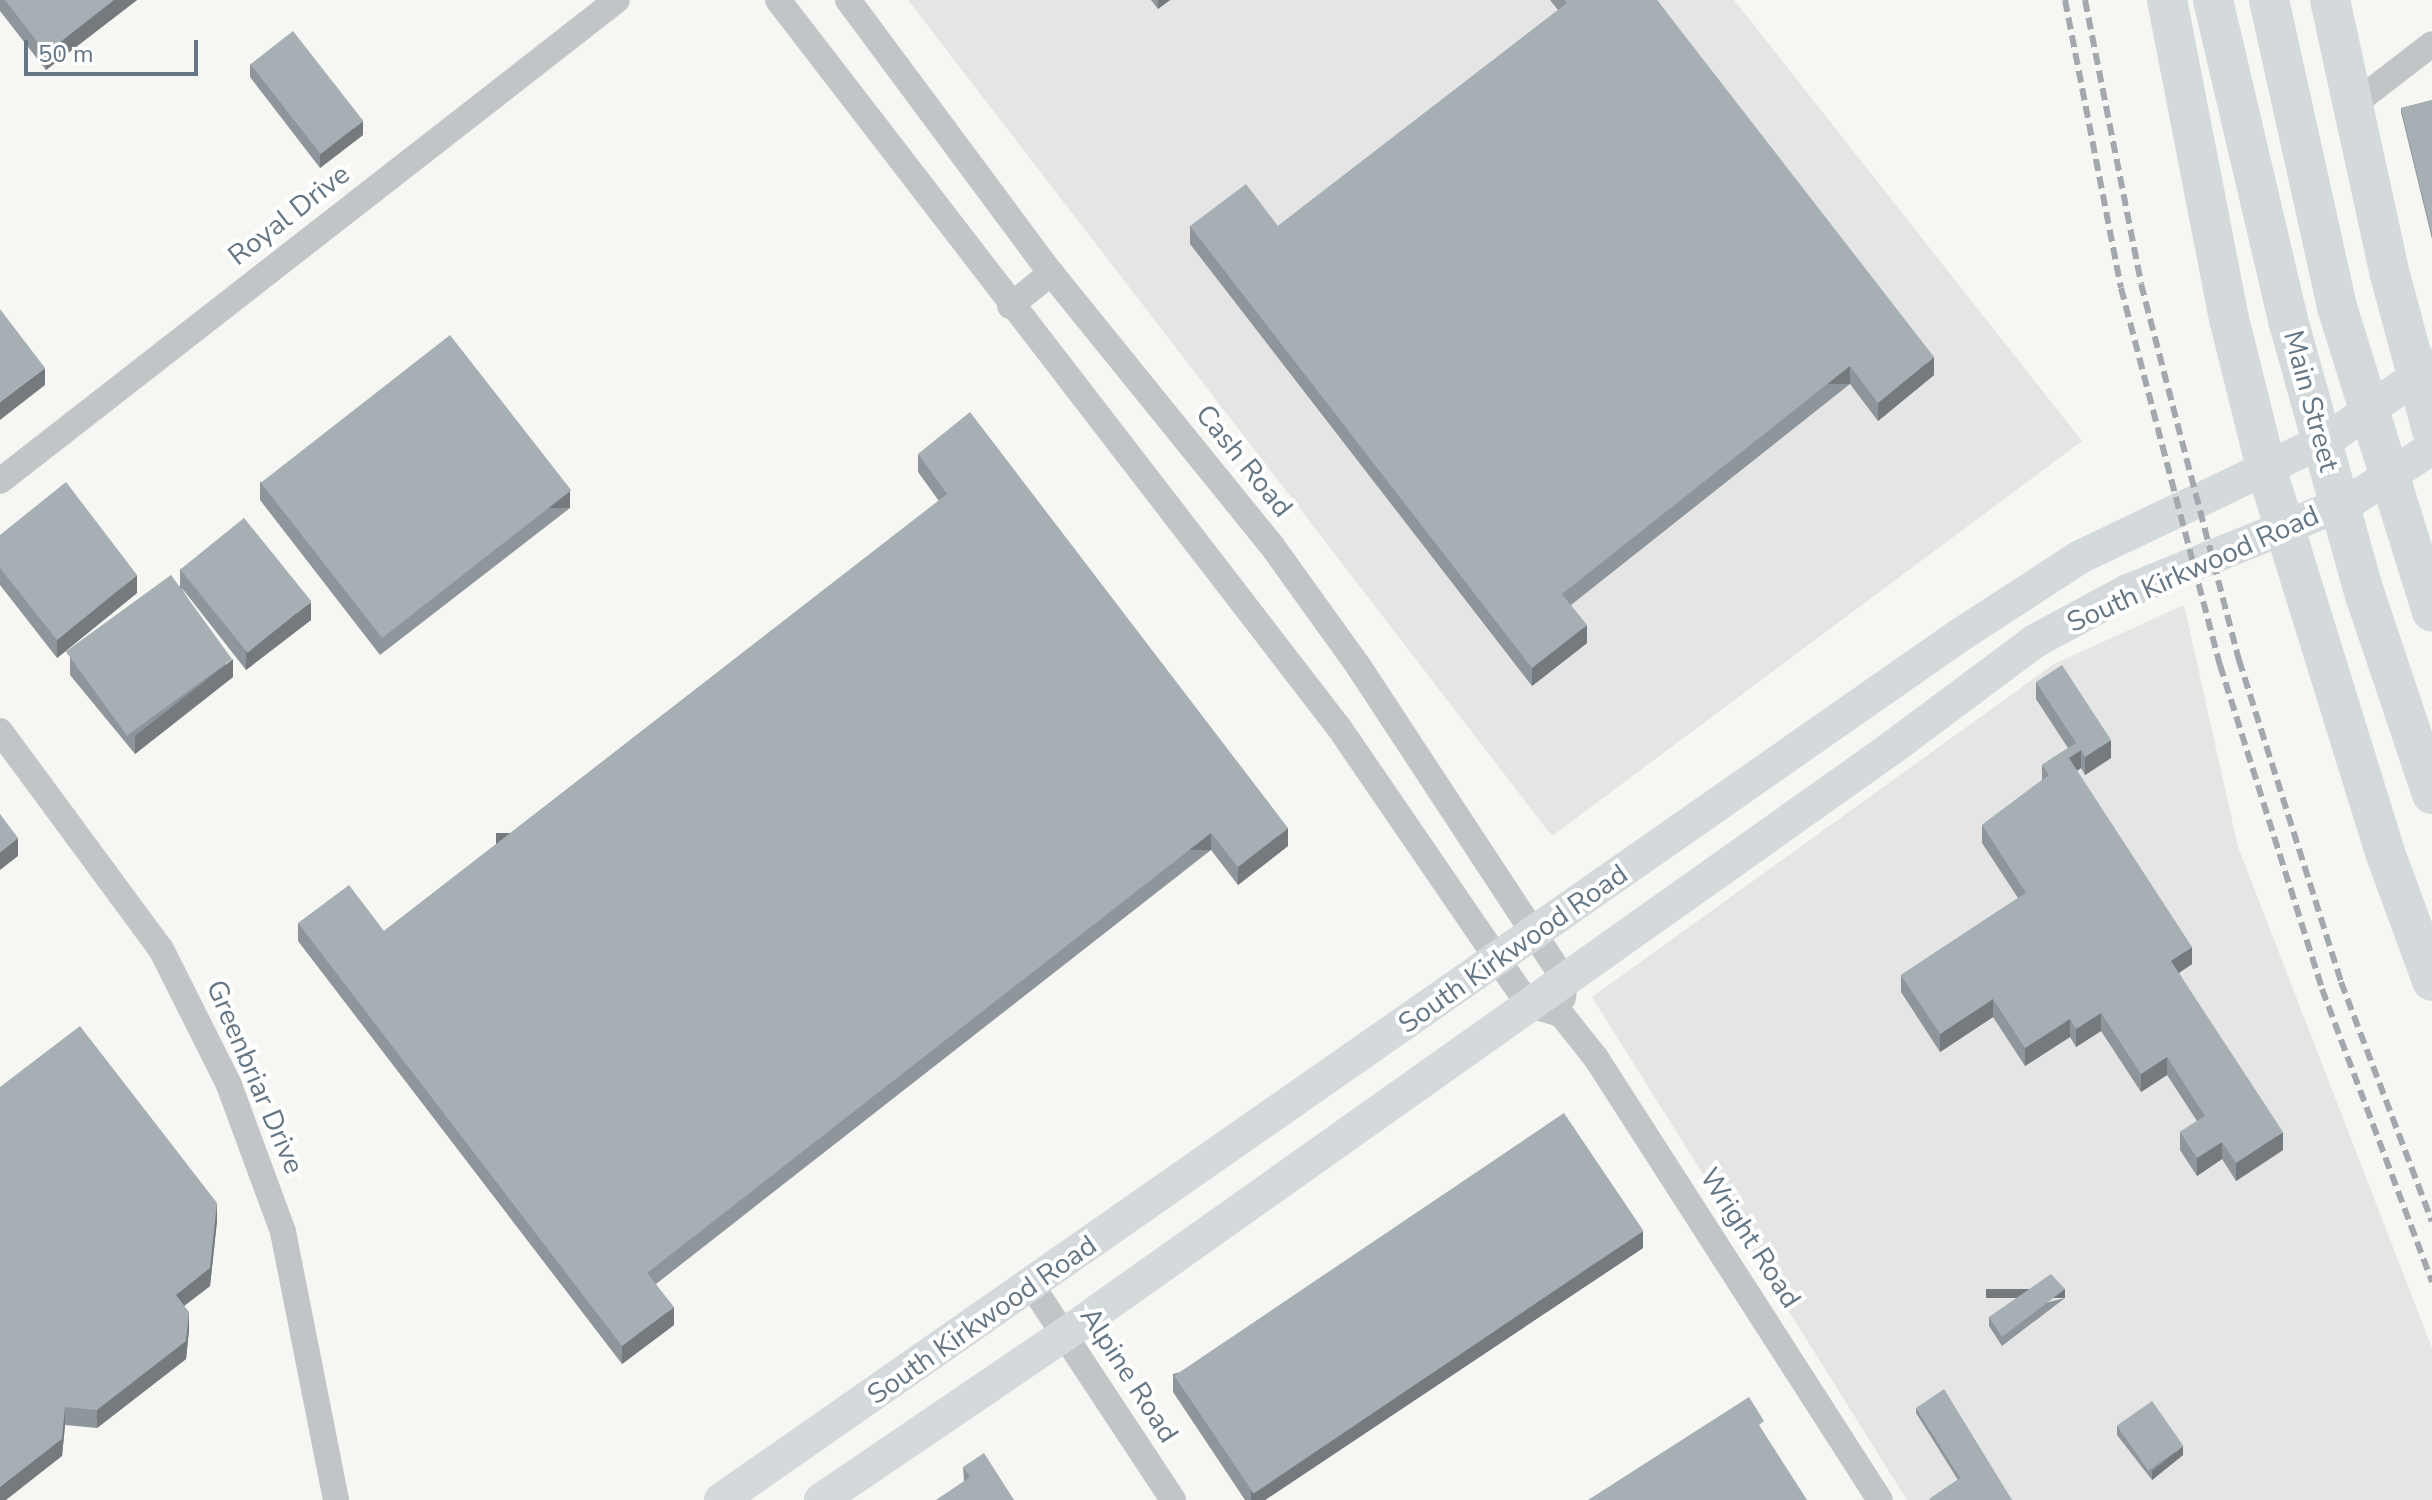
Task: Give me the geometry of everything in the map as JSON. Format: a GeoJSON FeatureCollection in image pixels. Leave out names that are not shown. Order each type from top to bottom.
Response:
{"type":"FeatureCollection","features":[{"type":"Feature","properties":{"kind":"highway"},"geometry":{"type":"LineString","coordinates":[[2167,0],[2229,319],[2282,529],[2432,981]]}},
{"type":"Feature","properties":{"kind":"highway","name":"Main Street"},"geometry":{"type":"LineString","coordinates":[[2213,0],[2288,320],[2365,595],[2432,794]]}},
{"type":"Feature","properties":{"kind":"highway","name":"Main Street"},"geometry":{"type":"LineString","coordinates":[[2269,0],[2337,307],[2429,581]]}},
{"type":"Feature","properties":{"kind":"highway"},"geometry":{"type":"LineString","coordinates":[[2330,0],[2390,275],[2423,372],[2432,431]]}},
{"type":"Feature","properties":{"kind":"highway"},"geometry":{"type":"LineString","coordinates":[[2229,319],[2251,342],[2278,354],[2319,356],[2346,348],[2375,326],[2385,311],[2390,275]]}},
{"type":"Feature","properties":{"kind":"highway"},"geometry":{"type":"LineString","coordinates":[[2317,642],[2322,600],[2335,581],[2366,556],[2396,546],[2429,581]]}},
{"type":"Feature","properties":{"kind":"main road","name":"South Kirkwood Road"},"geometry":{"type":"LineString","coordinates":[[731,1498],[1953,640],[2080,557],[2267,471],[2330,438],[2423,372]]}},
{"type":"Feature","properties":{"kind":"main road","name":"South Kirkwood Road"},"geometry":{"type":"LineString","coordinates":[[821,1500],[1552,1000],[1981,678],[2093,608],[2352,500],[2432,448]]}},
{"type":"Feature","properties":{"kind":"main road"},"geometry":{"type":"LineString","coordinates":[[1953,640],[1981,678]]}},
{"type":"Feature","properties":{"kind":"main road"},"geometry":{"type":"LineString","coordinates":[[1914,667],[1943,708]]}},
{"type":"Feature","properties":{"kind":"main road"},"geometry":{"type":"LineString","coordinates":[[1860,703],[1889,750]]}},
{"type":"Feature","properties":{"kind":"street","name":"Royal Drive"},"geometry":{"type":"LineString","coordinates":[[0,481],[617,0]]}},
{"type":"Feature","properties":{"kind":"street"},"geometry":{"type":"LineString","coordinates":[[778,0],[1010,306],[1340,729],[1497,961]]}},
{"type":"Feature","properties":{"kind":"street","name":"Cash Road"},"geometry":{"type":"LineString","coordinates":[[848,0],[1051,273],[1270,543],[1359,667],[1532,935],[1552,1000]]}},
{"type":"Feature","properties":{"kind":"street"},"geometry":{"type":"LineString","coordinates":[[2354,104],[2432,44]]}},
{"type":"Feature","properties":{"kind":"street"},"geometry":{"type":"LineString","coordinates":[[1010,306],[1051,273]]}},
{"type":"Feature","properties":{"kind":"street","name":"Greenbriar Drive"},"geometry":{"type":"LineString","coordinates":[[0,731],[161,949],[229,1085],[283,1232],[336,1500]]}},
{"type":"Feature","properties":{"kind":"street","name":"Wright Road"},"geometry":{"type":"LineString","coordinates":[[1497,961],[1552,1000],[1596,1058],[1880,1500]]}},
{"type":"Feature","properties":{"kind":"street","name":"Alpine Road"},"geometry":{"type":"LineString","coordinates":[[1032,1286],[1173,1500]]}},
{"type":"Feature","properties":{"kind":"shaded area"},"geometry":{"type":"Polygon","coordinates":[[[908,0],[1734,0],[2082,441],[1552,836],[908,0]]]}},
{"type":"Feature","properties":{"kind":"shaded area"},"geometry":{"type":"Polygon","coordinates":[[[2184,605],[2238,847],[2432,1348],[2432,1500],[1907,1500],[1592,997],[2054,664],[2184,605]]]}},
{"type":"Feature","properties":{"kind":"building"},"geometry":{"type":"Polygon","coordinates":[[[5,0],[114,0],[46,53],[5,0]]]}},
{"type":"Feature","properties":{"kind":"building"},"geometry":{"type":"Polygon","coordinates":[[[1564,0],[1657,0],[1934,357],[1878,403],[1850,366],[1562,594],[1587,625],[1532,668],[1190,226],[1246,184],[1278,226],[1567,3],[1564,0]]]}},
{"type":"Feature","properties":{"kind":"building"},"geometry":{"type":"Polygon","coordinates":[[[293,31],[363,121],[321,154],[250,64],[293,31]]]}},
{"type":"Feature","properties":{"kind":"building"},"geometry":{"type":"Polygon","coordinates":[[[2432,100],[2432,235],[2401,108],[2432,100]]]}},
{"type":"Feature","properties":{"kind":"building"},"geometry":{"type":"Polygon","coordinates":[[[0,309],[45,368],[0,402],[0,309]]]}},
{"type":"Feature","properties":{"kind":"building"},"geometry":{"type":"Polygon","coordinates":[[[450,335],[571,490],[382,638],[261,483],[450,335]]]}},
{"type":"Feature","properties":{"kind":"building"},"geometry":{"type":"Polygon","coordinates":[[[970,412],[1288,828],[1238,867],[1211,833],[647,1273],[674,1307],[622,1346],[298,923],[349,885],[384,931],[947,494],[918,454],[970,412]]]}},
{"type":"Feature","properties":{"kind":"building"},"geometry":{"type":"Polygon","coordinates":[[[66,482],[137,575],[57,640],[0,568],[0,535],[66,482]]]}},
{"type":"Feature","properties":{"kind":"building"},"geometry":{"type":"Polygon","coordinates":[[[244,518],[311,601],[248,653],[180,570],[244,518]]]}},
{"type":"Feature","properties":{"kind":"building"},"geometry":{"type":"Polygon","coordinates":[[[171,575],[232,659],[127,736],[66,651],[171,575]]]}},
{"type":"Feature","properties":{"kind":"building"},"geometry":{"type":"Polygon","coordinates":[[[2062,665],[2111,740],[2085,757],[2081,750],[2069,758],[2192,947],[2171,961],[2283,1132],[2236,1163],[2222,1142],[2197,1158],[2180,1132],[2205,1116],[2167,1057],[2141,1074],[2101,1013],[2076,1029],[2070,1019],[2025,1048],[1993,999],[1940,1034],[1901,975],[2026,893],[1982,825],[2049,775],[2042,765],[2076,743],[2036,682],[2062,665]]]}},
{"type":"Feature","properties":{"kind":"building"},"geometry":{"type":"Polygon","coordinates":[[[0,814],[18,838],[0,852],[0,814]]]}},
{"type":"Feature","properties":{"kind":"building"},"geometry":{"type":"Polygon","coordinates":[[[80,1026],[217,1203],[210,1268],[176,1295],[189,1312],[186,1341],[97,1410],[65,1407],[62,1439],[0,1487],[0,1087],[80,1026]]]}},
{"type":"Feature","properties":{"kind":"building"},"geometry":{"type":"Polygon","coordinates":[[[1564,1113],[1643,1231],[1254,1494],[1174,1376],[1564,1113]]]}},
{"type":"Feature","properties":{"kind":"building"},"geometry":{"type":"Polygon","coordinates":[[[2051,1274],[2065,1289],[2002,1337],[1989,1317],[2051,1274]]]}},
{"type":"Feature","properties":{"kind":"building"},"geometry":{"type":"Polygon","coordinates":[[[1944,1389],[2012,1500],[1929,1499],[1960,1478],[1916,1408],[1944,1389]]]}},
{"type":"Feature","properties":{"kind":"building"},"geometry":{"type":"Polygon","coordinates":[[[1749,1397],[1764,1421],[1759,1425],[1807,1500],[1588,1500],[1749,1397]]]}},
{"type":"Feature","properties":{"kind":"building"},"geometry":{"type":"Polygon","coordinates":[[[2152,1401],[2184,1446],[2148,1471],[2117,1426],[2152,1401]]]}},
{"type":"Feature","properties":{"kind":"building"},"geometry":{"type":"Polygon","coordinates":[[[984,1453],[1014,1500],[936,1500],[970,1477],[963,1467],[984,1453]]]}},
{"type":"Feature","properties":{"kind":"railway"},"geometry":{"type":"LineString","coordinates":[[2065,0],[2121,288],[2220,665],[2322,989],[2432,1282]]}},
{"type":"Feature","properties":{"kind":"railway"},"geometry":{"type":"LineString","coordinates":[[2085,0],[2141,284],[2239,660],[2341,982],[2432,1221]]}}]}
